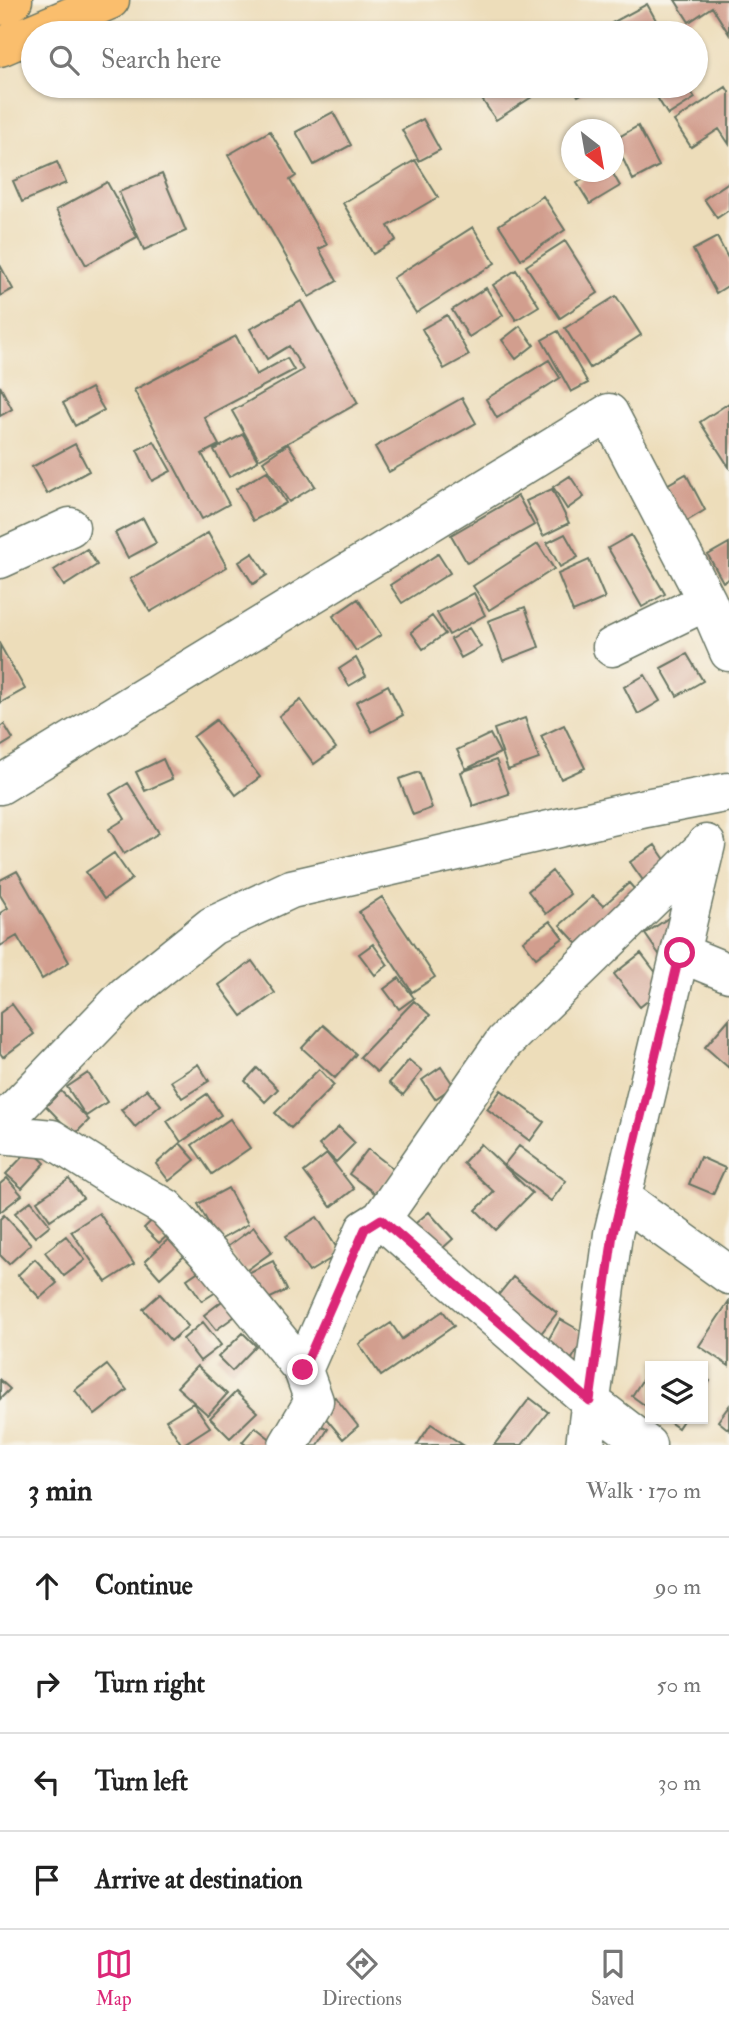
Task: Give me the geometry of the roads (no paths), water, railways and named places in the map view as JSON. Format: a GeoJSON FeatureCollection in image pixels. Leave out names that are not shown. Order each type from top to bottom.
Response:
{"type":"FeatureCollection","features":[{"type":"Feature","properties":{"kind":"main road"},"geometry":{"type":"LineString","coordinates":[[0,6],[13,0]]}},
{"type":"Feature","properties":{"kind":"main road"},"geometry":{"type":"LineString","coordinates":[[61,21],[110,0]]}},
{"type":"Feature","properties":{"kind":"main road"},"geometry":{"type":"LineString","coordinates":[[0,47],[21,38]]}},
{"type":"Feature","properties":{"kind":"street"},"geometry":{"type":"LineString","coordinates":[[0,785],[609,413],[707,601],[729,652]]}},
{"type":"Feature","properties":{"kind":"street"},"geometry":{"type":"LineString","coordinates":[[0,559],[70,527]]}},
{"type":"Feature","properties":{"kind":"street"},"geometry":{"type":"LineString","coordinates":[[612,647],[707,601]]}},
{"type":"Feature","properties":{"kind":"street"},"geometry":{"type":"LineString","coordinates":[[0,1125],[126,995],[212,926],[291,889],[723,793],[705,847],[613,1234],[584,1445]]}},
{"type":"Feature","properties":{"kind":"street"},"geometry":{"type":"LineString","coordinates":[[303,1370],[365,1229],[381,1219],[504,1042],[705,847]]}},
{"type":"Feature","properties":{"kind":"street"},"geometry":{"type":"LineString","coordinates":[[680,953],[729,973]]}},
{"type":"Feature","properties":{"kind":"street"},"geometry":{"type":"LineString","coordinates":[[0,1134],[52,1139],[166,1208],[212,1258],[303,1370],[314,1401],[288,1445]]}},
{"type":"Feature","properties":{"kind":"street"},"geometry":{"type":"LineString","coordinates":[[622,1198],[729,1275]]}},
{"type":"Feature","properties":{"kind":"street"},"geometry":{"type":"LineString","coordinates":[[381,1219],[590,1401],[647,1445]]}}]}
